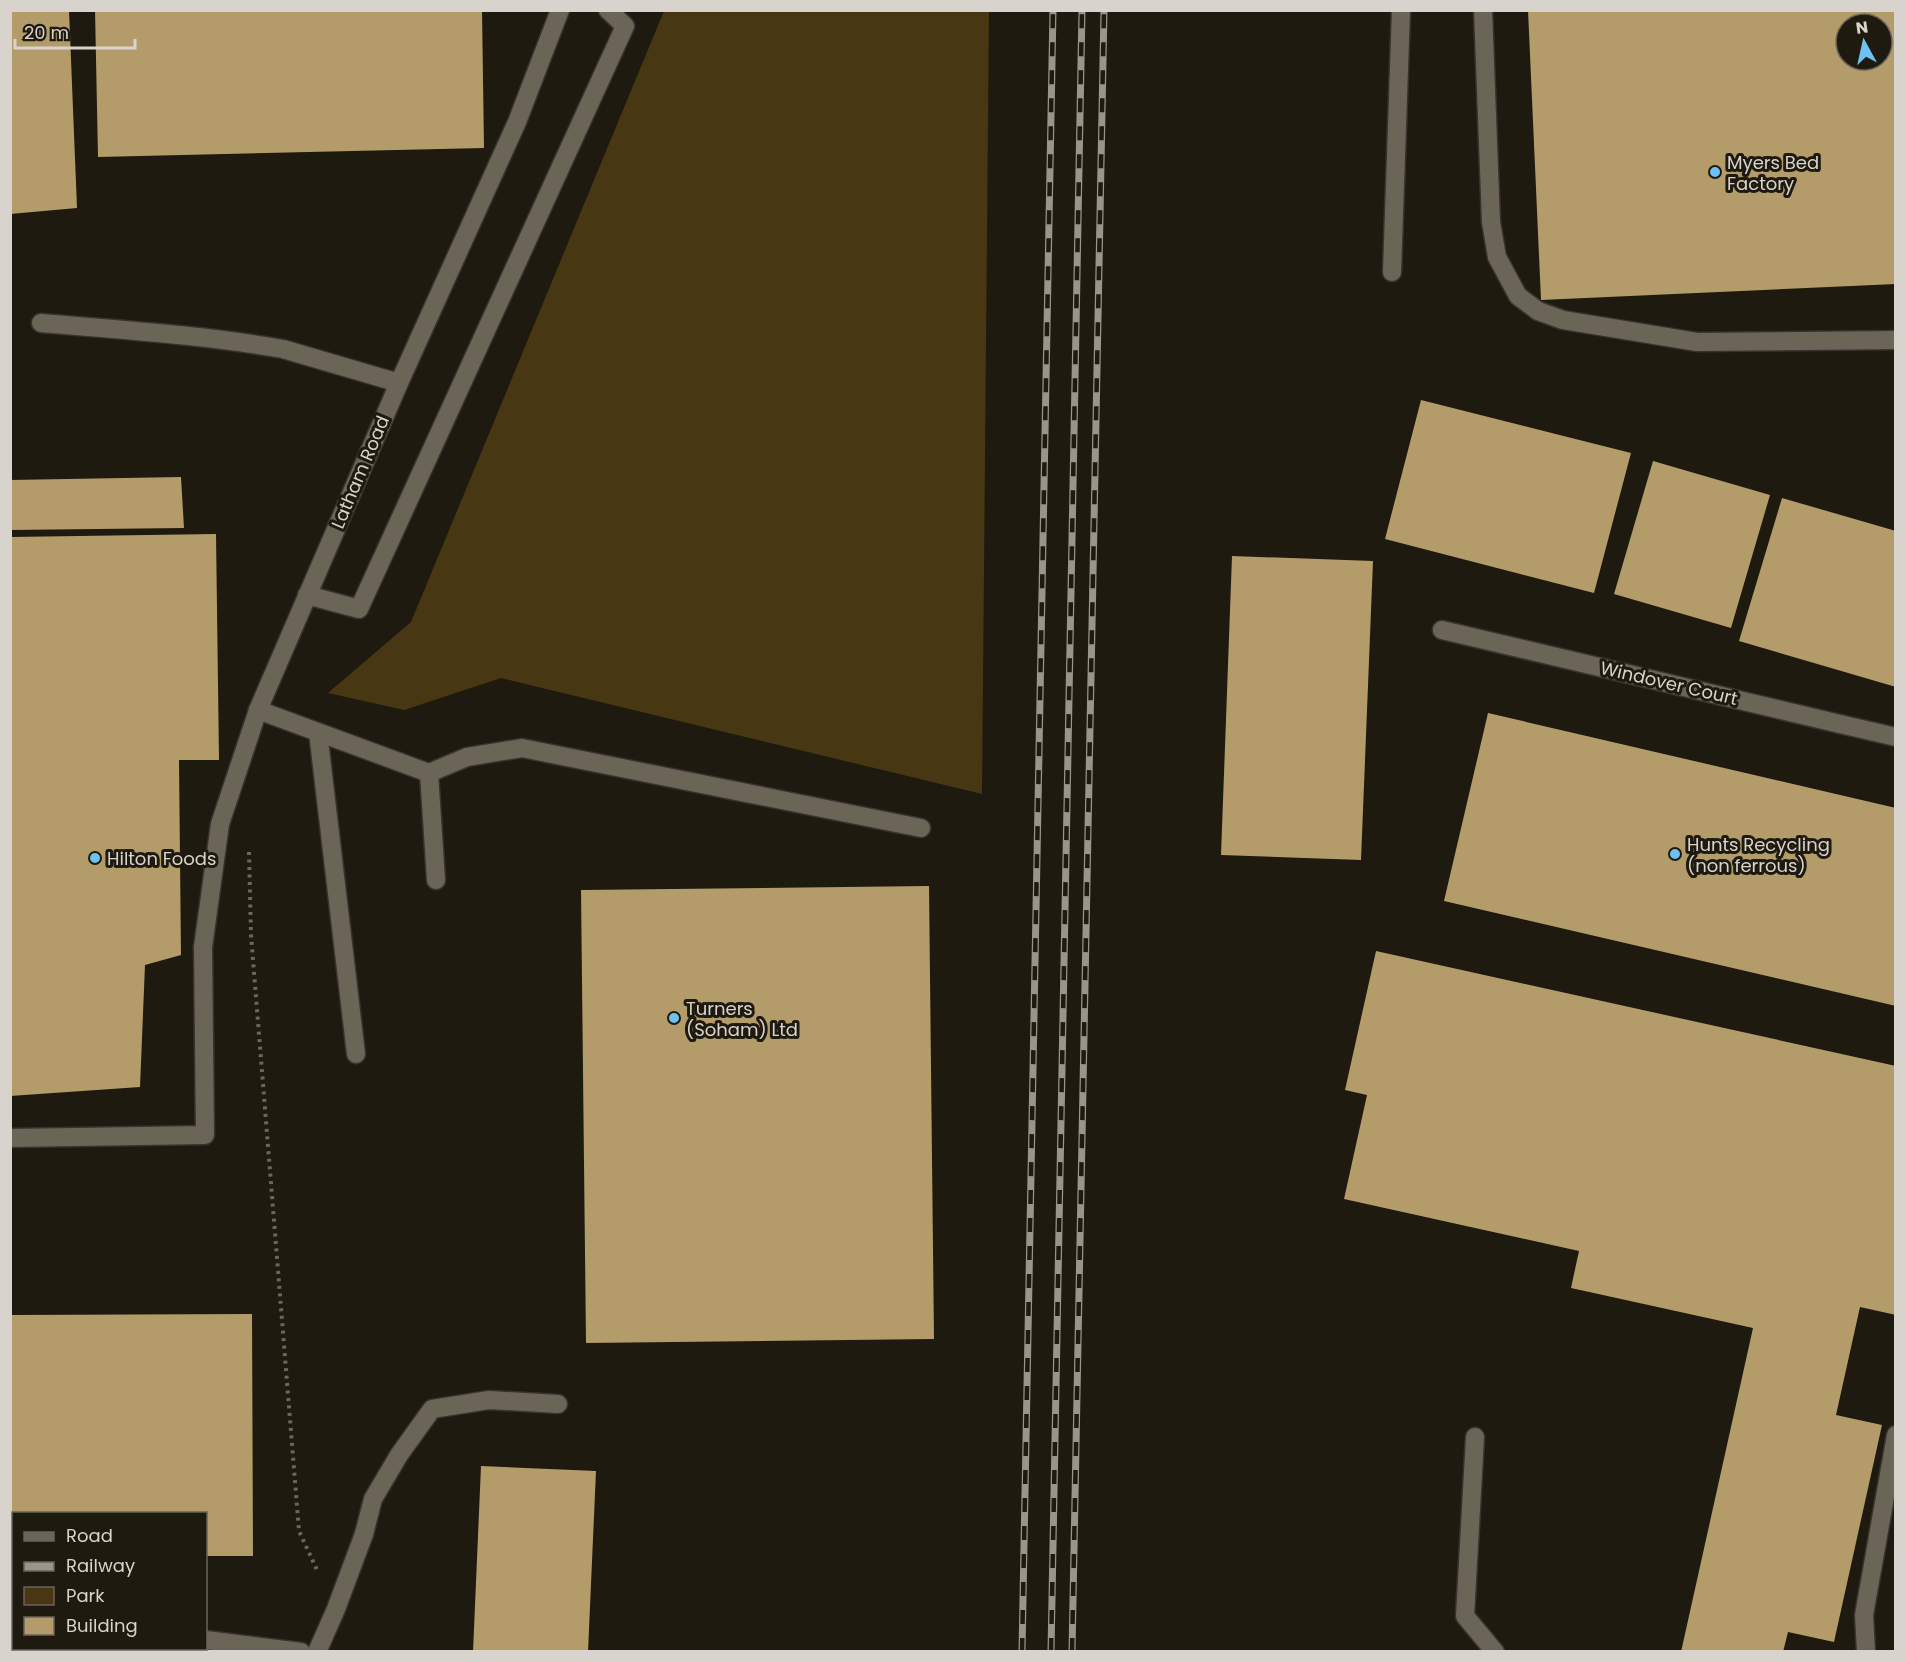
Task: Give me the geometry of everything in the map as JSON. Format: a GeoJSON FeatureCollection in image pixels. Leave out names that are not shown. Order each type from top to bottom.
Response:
{"type":"FeatureCollection","features":[{"type":"Feature","properties":{"kind":"street","name":"Latham Road"},"geometry":{"type":"LineString","coordinates":[[10,1138],[205,1135],[203,947],[220,824],[258,710],[399,383],[517,122],[560,10]]}},
{"type":"Feature","properties":{"kind":"street"},"geometry":{"type":"LineString","coordinates":[[307,595],[359,609],[625,26],[608,10]]}},
{"type":"Feature","properties":{"kind":"street"},"geometry":{"type":"LineString","coordinates":[[1392,272],[1401,10]]}},
{"type":"Feature","properties":{"kind":"street"},"geometry":{"type":"LineString","coordinates":[[1484,10],[1491,222],[1497,257],[1518,296],[1538,311],[1563,320],[1696,342],[1896,340]]}},
{"type":"Feature","properties":{"kind":"street"},"geometry":{"type":"LineString","coordinates":[[42,323],[190,336],[264,346],[399,383]]}},
{"type":"Feature","properties":{"kind":"street","name":"Windover Court"},"geometry":{"type":"LineString","coordinates":[[1442,630],[1896,737]]}},
{"type":"Feature","properties":{"kind":"street"},"geometry":{"type":"LineString","coordinates":[[258,710],[429,773],[467,758],[522,748],[921,828]]}},
{"type":"Feature","properties":{"kind":"street"},"geometry":{"type":"LineString","coordinates":[[318,732],[356,1054]]}},
{"type":"Feature","properties":{"kind":"street"},"geometry":{"type":"LineString","coordinates":[[429,773],[436,879]]}},
{"type":"Feature","properties":{"kind":"street"},"geometry":{"type":"LineString","coordinates":[[317,1652],[364,1534],[373,1499],[399,1455],[432,1408],[489,1400],[558,1404]]}},
{"type":"Feature","properties":{"kind":"street"},"geometry":{"type":"LineString","coordinates":[[1866,1652],[1864,1615],[1896,1436]]}},
{"type":"Feature","properties":{"kind":"street"},"geometry":{"type":"LineString","coordinates":[[1475,1437],[1465,1616],[1495,1652]]}},
{"type":"Feature","properties":{"kind":"street"},"geometry":{"type":"LineString","coordinates":[[207,1640],[301,1652]]}},
{"type":"Feature","properties":{"kind":"path"},"geometry":{"type":"LineString","coordinates":[[220,824],[249,839],[250,935],[299,1531],[336,1609]]}},
{"type":"Feature","properties":{"kind":"green space"},"geometry":{"type":"Polygon","coordinates":[[[664,11],[989,11],[982,794],[501,678],[404,710],[328,693],[411,622],[664,11]]]}},
{"type":"Feature","properties":{"kind":"building"},"geometry":{"type":"Polygon","coordinates":[[[10,10],[69,10],[77,208],[10,214],[10,10]]]}},
{"type":"Feature","properties":{"kind":"building"},"geometry":{"type":"Polygon","coordinates":[[[95,10],[482,10],[484,148],[98,157],[95,10]]]}},
{"type":"Feature","properties":{"kind":"building","name":"Myers Bed Factory"},"geometry":{"type":"Polygon","coordinates":[[[1528,10],[1896,10],[1896,284],[1541,300],[1528,10]]]}},
{"type":"Feature","properties":{"kind":"building"},"geometry":{"type":"Polygon","coordinates":[[[1421,400],[1631,453],[1594,593],[1385,539],[1421,400]]]}},
{"type":"Feature","properties":{"kind":"building"},"geometry":{"type":"Polygon","coordinates":[[[1653,461],[1770,495],[1731,628],[1614,594],[1653,461]]]}},
{"type":"Feature","properties":{"kind":"building"},"geometry":{"type":"Polygon","coordinates":[[[181,477],[184,528],[10,530],[10,480],[181,477]]]}},
{"type":"Feature","properties":{"kind":"building"},"geometry":{"type":"Polygon","coordinates":[[[1782,498],[1896,531],[1896,687],[1739,641],[1782,498]]]}},
{"type":"Feature","properties":{"kind":"building","name":"Hilton Foods"},"geometry":{"type":"Polygon","coordinates":[[[216,534],[219,760],[179,760],[181,955],[145,965],[140,1087],[10,1096],[10,537],[216,534]]]}},
{"type":"Feature","properties":{"kind":"building"},"geometry":{"type":"Polygon","coordinates":[[[1232,556],[1373,561],[1361,860],[1221,855],[1232,556]]]}},
{"type":"Feature","properties":{"kind":"building","name":"Hunts Recycling (non ferrous)"},"geometry":{"type":"Polygon","coordinates":[[[1488,713],[1896,808],[1896,1006],[1444,901],[1488,713]]]}},
{"type":"Feature","properties":{"kind":"building"},"geometry":{"type":"Polygon","coordinates":[[[929,886],[934,1339],[586,1343],[581,890],[929,886]]]}},
{"type":"Feature","properties":{"kind":"building"},"geometry":{"type":"Polygon","coordinates":[[[1376,951],[1896,1066],[1896,1315],[1860,1307],[1836,1415],[1882,1425],[1834,1642],[1788,1632],[1783,1652],[1681,1652],[1753,1328],[1571,1288],[1579,1251],[1344,1199],[1367,1095],[1345,1090],[1376,951]]]}},
{"type":"Feature","properties":{"kind":"building"},"geometry":{"type":"Polygon","coordinates":[[[252,1314],[253,1556],[207,1556],[207,1512],[12,1512],[12,1556],[10,1556],[10,1315],[252,1314]]]}},
{"type":"Feature","properties":{"kind":"building"},"geometry":{"type":"Polygon","coordinates":[[[481,1466],[596,1471],[588,1652],[473,1652],[481,1466]]]}},
{"type":"Feature","properties":{"kind":"building"},"geometry":{"type":"Polygon","coordinates":[[[172,1650],[214,1650],[172,1652],[172,1650]]]}},
{"type":"Feature","properties":{"kind":"railway"},"geometry":{"type":"LineString","coordinates":[[1022,1652],[1053,10]]}},
{"type":"Feature","properties":{"kind":"railway"},"geometry":{"type":"LineString","coordinates":[[1051,1652],[1082,10]]}},
{"type":"Feature","properties":{"kind":"railway"},"geometry":{"type":"LineString","coordinates":[[1072,1652],[1104,10]]}},
{"type":"Feature","properties":{"kind":"place","name":"Myers Bed Factory"},"geometry":{"type":"Point","coordinates":[1715,172]}},
{"type":"Feature","properties":{"kind":"place","name":"Hunts Recycling (non ferrous)"},"geometry":{"type":"Point","coordinates":[1675,854]}},
{"type":"Feature","properties":{"kind":"place","name":"Hilton Foods"},"geometry":{"type":"Point","coordinates":[95,858]}},
{"type":"Feature","properties":{"kind":"place","name":"Turners (Soham) Ltd"},"geometry":{"type":"Point","coordinates":[674,1018]}}]}
